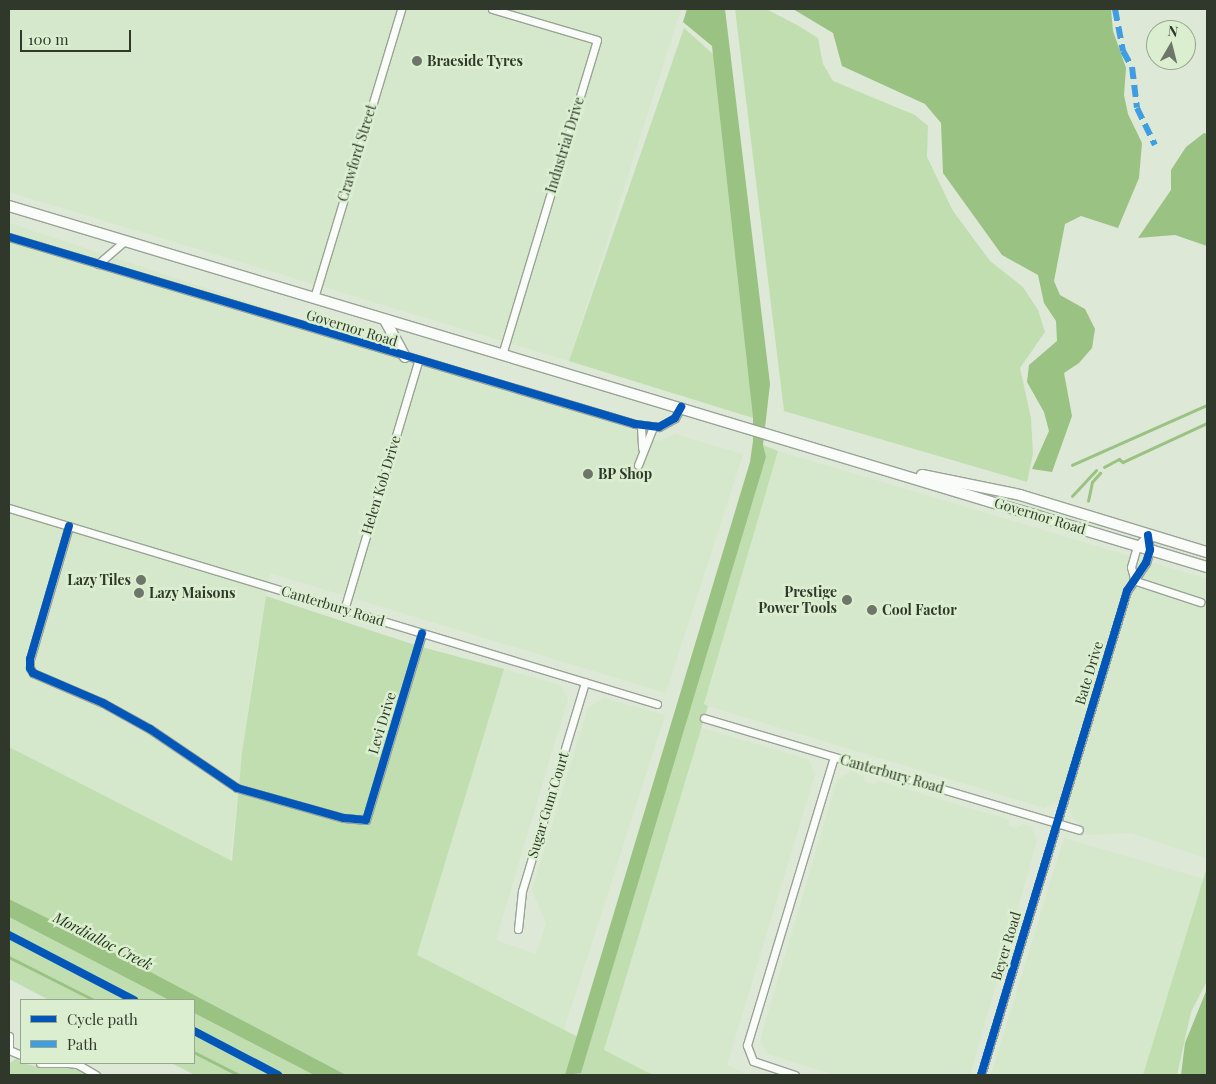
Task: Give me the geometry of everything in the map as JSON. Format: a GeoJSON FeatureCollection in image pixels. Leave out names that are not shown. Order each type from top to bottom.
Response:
{"type":"FeatureCollection","features":[{"type":"Feature","properties":{"kind":"main road","name":"Governor Road"},"geometry":{"type":"LineString","coordinates":[[9,206],[681,407],[746,430],[872,465],[1207,567]]}},
{"type":"Feature","properties":{"kind":"main road"},"geometry":{"type":"LineString","coordinates":[[385,320],[405,357]]}},
{"type":"Feature","properties":{"kind":"main road","name":"Governor Road"},"geometry":{"type":"LineString","coordinates":[[872,465],[1020,495],[1207,552]]}},
{"type":"Feature","properties":{"kind":"street","name":"Crawford Street"},"geometry":{"type":"LineString","coordinates":[[314,298],[401,9]]}},
{"type":"Feature","properties":{"kind":"street","name":"Industrial Drive"},"geometry":{"type":"LineString","coordinates":[[492,9],[597,40],[502,355]]}},
{"type":"Feature","properties":{"kind":"street","name":"Governor Road"},"geometry":{"type":"LineString","coordinates":[[9,237],[418,361],[641,426],[653,427]]}},
{"type":"Feature","properties":{"kind":"street"},"geometry":{"type":"LineString","coordinates":[[98,264],[124,241]]}},
{"type":"Feature","properties":{"kind":"street","name":"Helen Kob Drive"},"geometry":{"type":"LineString","coordinates":[[344,610],[418,361]]}},
{"type":"Feature","properties":{"kind":"street"},"geometry":{"type":"LineString","coordinates":[[638,465],[653,427],[668,424],[681,407]]}},
{"type":"Feature","properties":{"kind":"street"},"geometry":{"type":"LineString","coordinates":[[641,426],[642,451]]}},
{"type":"Feature","properties":{"kind":"street","name":"Canterbury Road"},"geometry":{"type":"LineString","coordinates":[[9,508],[657,704]]}},
{"type":"Feature","properties":{"kind":"street","name":"Levi Drive"},"geometry":{"type":"LineString","coordinates":[[68,526],[30,659],[34,673],[103,703],[237,788],[344,818],[366,820],[422,633]]}},
{"type":"Feature","properties":{"kind":"street"},"geometry":{"type":"LineString","coordinates":[[1137,546],[1148,535]]}},
{"type":"Feature","properties":{"kind":"street","name":"Bate Drive"},"geometry":{"type":"LineString","coordinates":[[1133,579],[1144,570],[1150,550],[1148,535]]}},
{"type":"Feature","properties":{"kind":"street","name":"Bate Drive"},"geometry":{"type":"LineString","coordinates":[[1056,823],[1133,579],[1131,566],[1137,546]]}},
{"type":"Feature","properties":{"kind":"street"},"geometry":{"type":"LineString","coordinates":[[1133,579],[1200,602]]}},
{"type":"Feature","properties":{"kind":"street","name":"Sugar Gum Court"},"geometry":{"type":"LineString","coordinates":[[518,929],[522,891],[585,682]]}},
{"type":"Feature","properties":{"kind":"street","name":"Canterbury Road"},"geometry":{"type":"LineString","coordinates":[[704,718],[1079,830]]}},
{"type":"Feature","properties":{"kind":"street"},"geometry":{"type":"LineString","coordinates":[[795,1075],[753,1061],[747,1045],[834,757]]}},
{"type":"Feature","properties":{"kind":"street","name":"Beyer Road"},"geometry":{"type":"LineString","coordinates":[[981,1075],[1056,823]]}},
{"type":"Feature","properties":{"kind":"street"},"geometry":{"type":"LineString","coordinates":[[9,1036],[9,1050]]}},
{"type":"Feature","properties":{"kind":"street"},"geometry":{"type":"LineString","coordinates":[[77,1064],[96,1075]]}},
{"type":"Feature","properties":{"kind":"shaded area"},"geometry":{"type":"Polygon","coordinates":[[[9,9],[681,9],[569,361],[9,192],[9,9]]]}},
{"type":"Feature","properties":{"kind":"shaded area"},"geometry":{"type":"Polygon","coordinates":[[[687,9],[725,9],[770,384],[763,445],[766,457],[581,1073],[565,1075],[750,462],[753,441],[753,418],[712,46],[683,22],[687,9]]]}},
{"type":"Feature","properties":{"kind":"shaded area"},"geometry":{"type":"Polygon","coordinates":[[[735,9],[766,9],[797,25],[818,38],[823,64],[833,81],[915,115],[928,126],[927,157],[953,211],[990,261],[1023,287],[1038,310],[1045,332],[1020,368],[1031,418],[1033,454],[1027,482],[784,411],[735,9]]]}},
{"type":"Feature","properties":{"kind":"shaded area"},"geometry":{"type":"Polygon","coordinates":[[[793,9],[1111,9],[1113,31],[1126,68],[1124,95],[1128,114],[1142,143],[1139,178],[1118,228],[1081,216],[1065,224],[1054,281],[1060,295],[1085,309],[1095,329],[1092,348],[1079,363],[1064,373],[1072,416],[1052,472],[1032,469],[1049,431],[1044,412],[1027,382],[1029,365],[1057,341],[1056,321],[1044,303],[1038,275],[1002,255],[943,173],[941,123],[925,104],[842,66],[833,33],[793,9]]]}},
{"type":"Feature","properties":{"kind":"shaded area"},"geometry":{"type":"Polygon","coordinates":[[[684,28],[713,54],[753,418],[569,361],[684,28]]]}},
{"type":"Feature","properties":{"kind":"shaded area"},"geometry":{"type":"Polygon","coordinates":[[[1204,133],[1207,134],[1207,246],[1175,235],[1138,238],[1171,190],[1171,170],[1186,147],[1204,133]]]}},
{"type":"Feature","properties":{"kind":"shaded area"},"geometry":{"type":"Polygon","coordinates":[[[9,223],[637,431],[639,437],[659,441],[675,434],[743,454],[666,693],[270,573],[253,673],[229,867],[9,746],[9,223]]]}},
{"type":"Feature","properties":{"kind":"shaded area"},"geometry":{"type":"Polygon","coordinates":[[[763,445],[778,451],[704,704],[708,706],[604,1050],[653,1075],[346,1075],[9,899],[9,747],[232,861],[242,753],[266,596],[418,646],[504,669],[417,955],[588,1042],[766,457],[763,445]]]}},
{"type":"Feature","properties":{"kind":"shaded area"},"geometry":{"type":"Polygon","coordinates":[[[778,451],[1207,579],[1205,858],[1131,833],[1087,835],[1072,817],[1070,809],[1054,803],[1045,808],[704,705],[778,451]]]}},
{"type":"Feature","properties":{"kind":"shaded area"},"geometry":{"type":"Polygon","coordinates":[[[504,669],[560,685],[568,698],[496,940],[536,954],[546,924],[532,890],[588,708],[604,698],[665,715],[564,1030],[417,955],[504,669]]]}},
{"type":"Feature","properties":{"kind":"shaded area"},"geometry":{"type":"Polygon","coordinates":[[[701,728],[808,759],[815,774],[727,1065],[749,1075],[653,1075],[604,1050],[701,728]]]}},
{"type":"Feature","properties":{"kind":"shaded area"},"geometry":{"type":"Polygon","coordinates":[[[851,771],[864,776],[865,782],[873,784],[879,781],[1009,820],[1009,826],[1016,829],[1023,824],[1031,826],[1037,841],[970,1075],[835,1075],[767,1054],[760,1040],[837,780],[851,771]]]}},
{"type":"Feature","properties":{"kind":"shaded area"},"geometry":{"type":"Polygon","coordinates":[[[1064,838],[1204,879],[1143,1075],[991,1075],[1064,838]]]}},
{"type":"Feature","properties":{"kind":"shaded area"},"geometry":{"type":"Polygon","coordinates":[[[1207,867],[1207,981],[1191,1012],[1177,1075],[1143,1075],[1207,867]]]}},
{"type":"Feature","properties":{"kind":"shaded area"},"geometry":{"type":"Polygon","coordinates":[[[9,899],[346,1075],[314,1075],[195,1014],[195,999],[167,999],[9,917],[9,899]]]}},
{"type":"Feature","properties":{"kind":"shaded area"},"geometry":{"type":"Polygon","coordinates":[[[9,917],[167,999],[47,999],[9,979],[9,917]]]}},
{"type":"Feature","properties":{"kind":"shaded area"},"geometry":{"type":"Polygon","coordinates":[[[1207,989],[1207,1075],[1181,1075],[1185,1043],[1207,989]]]}},
{"type":"Feature","properties":{"kind":"shaded area"},"geometry":{"type":"Polygon","coordinates":[[[195,1014],[314,1075],[195,1075],[173,1064],[195,1064],[195,1014]]]}},
{"type":"Feature","properties":{"kind":"shaded area"},"geometry":{"type":"Polygon","coordinates":[[[17,1058],[20,1064],[43,1068],[78,1068],[89,1075],[9,1075],[10,1063],[17,1058]]]}},
{"type":"Feature","properties":{"kind":"waterway"},"geometry":{"type":"LineString","coordinates":[[1072,465],[1207,405]]}},
{"type":"Feature","properties":{"kind":"waterway"},"geometry":{"type":"LineString","coordinates":[[1104,467],[1119,459],[1123,462],[1207,423]]}},
{"type":"Feature","properties":{"kind":"waterway"},"geometry":{"type":"LineString","coordinates":[[1072,496],[1096,470]]}},
{"type":"Feature","properties":{"kind":"waterway"},"geometry":{"type":"LineString","coordinates":[[1088,501],[1092,482],[1100,473]]}},
{"type":"Feature","properties":{"kind":"waterway"},"geometry":{"type":"LineString","coordinates":[[9,957],[92,999]]}},
{"type":"Feature","properties":{"kind":"waterway"},"geometry":{"type":"LineString","coordinates":[[195,1053],[239,1075]]}},
{"type":"Feature","properties":{"kind":"marked path"},"geometry":{"type":"LineString","coordinates":[[1115,9],[1123,51],[1132,67],[1137,108],[1155,145]]}},
{"type":"Feature","properties":{"kind":"cycle path"},"geometry":{"type":"LineString","coordinates":[[9,237],[635,424],[659,427],[675,418],[681,407]]}},
{"type":"Feature","properties":{"kind":"cycle path"},"geometry":{"type":"LineString","coordinates":[[69,526],[30,659],[30,668],[33,673],[103,703],[150,729],[237,788],[344,818],[366,820],[422,633]]}},
{"type":"Feature","properties":{"kind":"cycle path"},"geometry":{"type":"LineString","coordinates":[[981,1075],[1127,591],[1146,563],[1150,550],[1148,535]]}},
{"type":"Feature","properties":{"kind":"cycle path"},"geometry":{"type":"LineString","coordinates":[[9,935],[132,999]]}},
{"type":"Feature","properties":{"kind":"cycle path"},"geometry":{"type":"LineString","coordinates":[[195,1032],[278,1075]]}},
{"type":"Feature","properties":{"kind":"place","name":"Braeside Tyres"},"geometry":{"type":"Point","coordinates":[417,61]}},
{"type":"Feature","properties":{"kind":"place","name":"BP Shop"},"geometry":{"type":"Point","coordinates":[588,474]}},
{"type":"Feature","properties":{"kind":"place","name":"Lazy Tiles"},"geometry":{"type":"Point","coordinates":[141,580]}},
{"type":"Feature","properties":{"kind":"place","name":"Lazy Maisons"},"geometry":{"type":"Point","coordinates":[139,593]}},
{"type":"Feature","properties":{"kind":"place","name":"Prestige Power Tools"},"geometry":{"type":"Point","coordinates":[847,600]}},
{"type":"Feature","properties":{"kind":"place","name":"Cool Factor"},"geometry":{"type":"Point","coordinates":[872,610]}},
{"type":"Feature","properties":{"kind":"water label","name":"Mordialloc Creek"},"geometry":{"type":"Point","coordinates":[103,941]}}]}
